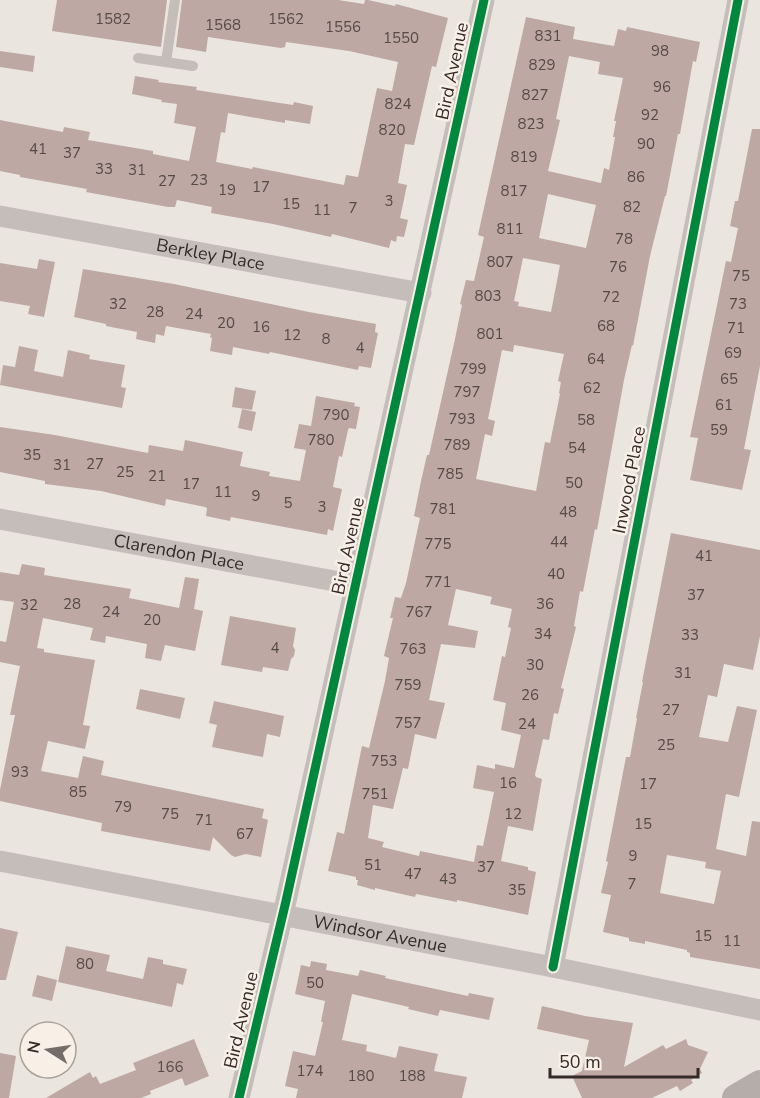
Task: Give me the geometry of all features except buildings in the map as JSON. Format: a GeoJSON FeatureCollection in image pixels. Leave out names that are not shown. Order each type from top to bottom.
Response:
{"type":"FeatureCollection","features":[{"type":"Feature","properties":{"kind":"street","name":"Bird Avenue"},"geometry":{"type":"LineString","coordinates":[[239,1098],[283,915],[484,0]]}},
{"type":"Feature","properties":{"kind":"street","name":"Inwood Place"},"geometry":{"type":"LineString","coordinates":[[553,967],[738,0]]}},
{"type":"Feature","properties":{"kind":"street","name":"Berkley Place"},"geometry":{"type":"LineString","coordinates":[[0,216],[421,292]]}},
{"type":"Feature","properties":{"kind":"street","name":"Clarendon Place"},"geometry":{"type":"LineString","coordinates":[[0,519],[356,585]]}},
{"type":"Feature","properties":{"kind":"street","name":"Windsor Avenue"},"geometry":{"type":"LineString","coordinates":[[0,861],[553,967],[760,1010]]}},
{"type":"Feature","properties":{"kind":"street"},"geometry":{"type":"LineString","coordinates":[[736,1098],[760,1084]]}},
{"type":"Feature","properties":{"kind":"lane"},"geometry":{"type":"LineString","coordinates":[[166,62],[176,0]]}},
{"type":"Feature","properties":{"kind":"lane"},"geometry":{"type":"LineString","coordinates":[[138,58],[193,66]]}},
{"type":"Feature","properties":{"kind":"cycle path"},"geometry":{"type":"LineString","coordinates":[[239,1098],[286,901],[484,0]]}},
{"type":"Feature","properties":{"kind":"cycle path"},"geometry":{"type":"LineString","coordinates":[[553,967],[738,0]]}}]}
